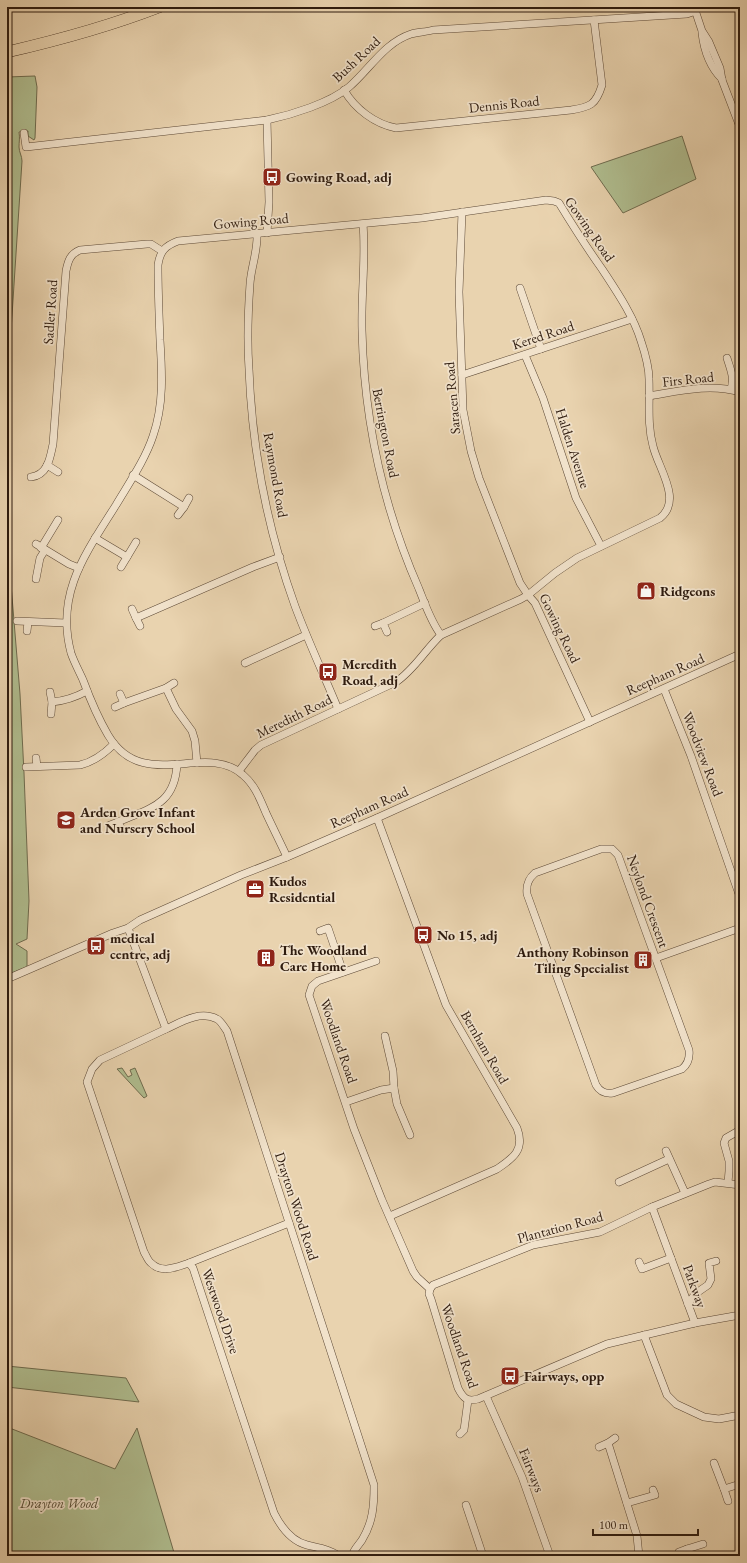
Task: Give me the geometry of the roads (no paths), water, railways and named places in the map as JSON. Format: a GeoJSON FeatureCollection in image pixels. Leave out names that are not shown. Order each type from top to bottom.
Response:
{"type":"FeatureCollection","features":[{"type":"Feature","properties":{"kind":"highway"},"geometry":{"type":"LineString","coordinates":[[7,52],[93,30],[160,7]]}},
{"type":"Feature","properties":{"kind":"street","name":"Bush Road"},"geometry":{"type":"LineString","coordinates":[[24,133],[26,147],[267,120],[287,116],[309,108],[344,90],[388,46],[399,39],[412,34],[433,30],[687,14],[695,9]]}},
{"type":"Feature","properties":{"kind":"street"},"geometry":{"type":"LineString","coordinates":[[695,9],[702,31],[709,42],[720,68],[722,80],[740,127]]}},
{"type":"Feature","properties":{"kind":"street","name":"Dennis Road"},"geometry":{"type":"LineString","coordinates":[[344,90],[356,107],[368,116],[386,126],[396,128],[586,108],[594,103],[599,95],[602,85],[594,20]]}},
{"type":"Feature","properties":{"kind":"street"},"geometry":{"type":"LineString","coordinates":[[267,120],[269,202],[267,233]]}},
{"type":"Feature","properties":{"kind":"street","name":"Gowing Road"},"geometry":{"type":"LineString","coordinates":[[162,251],[166,246],[178,241],[422,218],[546,200],[554,200],[559,203],[625,305],[641,340],[649,378],[651,439],[669,490],[670,499],[664,515],[652,523],[577,558],[560,569],[528,595],[535,603],[590,722]]}},
{"type":"Feature","properties":{"kind":"street","name":"Saracen Road"},"geometry":{"type":"LineString","coordinates":[[462,212],[459,292],[463,410],[471,452],[479,478],[520,582],[528,595]]}},
{"type":"Feature","properties":{"kind":"street","name":"Berrington Road"},"geometry":{"type":"LineString","coordinates":[[363,224],[362,329],[364,384],[369,420],[379,470],[402,550],[425,604],[441,635]]}},
{"type":"Feature","properties":{"kind":"street","name":"Raymond Road"},"geometry":{"type":"LineString","coordinates":[[257,233],[258,242],[250,290],[248,368],[251,402],[265,497],[280,557],[294,604],[338,709]]}},
{"type":"Feature","properties":{"kind":"street","name":"Sadler Road"},"geometry":{"type":"LineString","coordinates":[[47,465],[54,444],[68,261],[75,252],[88,250],[152,244],[162,251]]}},
{"type":"Feature","properties":{"kind":"street"},"geometry":{"type":"LineString","coordinates":[[162,251],[158,265],[162,371],[160,408],[153,435],[145,455],[95,538],[70,589],[66,623],[72,655],[106,733],[122,753],[130,758],[142,762],[158,764],[216,764],[230,767],[239,771],[257,792],[287,857]]}},
{"type":"Feature","properties":{"kind":"street"},"geometry":{"type":"LineString","coordinates":[[520,288],[541,349]]}},
{"type":"Feature","properties":{"kind":"street","name":"Kered Road"},"geometry":{"type":"LineString","coordinates":[[462,375],[632,319]]}},
{"type":"Feature","properties":{"kind":"street","name":"Halden Avenue"},"geometry":{"type":"LineString","coordinates":[[525,355],[543,398],[576,498],[601,546]]}},
{"type":"Feature","properties":{"kind":"street","name":"Firs Road"},"geometry":{"type":"LineString","coordinates":[[727,358],[733,384],[731,389]]}},
{"type":"Feature","properties":{"kind":"street","name":"Firs Road"},"geometry":{"type":"LineString","coordinates":[[649,396],[703,388],[731,389],[740,392]]}},
{"type":"Feature","properties":{"kind":"street"},"geometry":{"type":"LineString","coordinates":[[31,477],[38,476],[43,472],[47,465],[58,472]]}},
{"type":"Feature","properties":{"kind":"street"},"geometry":{"type":"LineString","coordinates":[[133,475],[184,506]]}},
{"type":"Feature","properties":{"kind":"street"},"geometry":{"type":"LineString","coordinates":[[178,515],[188,498]]}},
{"type":"Feature","properties":{"kind":"street"},"geometry":{"type":"LineString","coordinates":[[36,579],[41,547],[58,520]]}},
{"type":"Feature","properties":{"kind":"street"},"geometry":{"type":"LineString","coordinates":[[95,538],[127,557]]}},
{"type":"Feature","properties":{"kind":"street"},"geometry":{"type":"LineString","coordinates":[[121,567],[136,542]]}},
{"type":"Feature","properties":{"kind":"street"},"geometry":{"type":"LineString","coordinates":[[41,547],[69,564],[79,568]]}},
{"type":"Feature","properties":{"kind":"street"},"geometry":{"type":"LineString","coordinates":[[136,618],[185,596],[191,598],[209,591],[210,585],[280,557]]}},
{"type":"Feature","properties":{"kind":"street","name":"Meredith Road"},"geometry":{"type":"LineString","coordinates":[[239,771],[255,750],[261,746],[396,682],[405,676],[441,635],[528,595]]}},
{"type":"Feature","properties":{"kind":"street"},"geometry":{"type":"LineString","coordinates":[[375,626],[425,604]]}},
{"type":"Feature","properties":{"kind":"street"},"geometry":{"type":"LineString","coordinates":[[132,609],[140,626]]}},
{"type":"Feature","properties":{"kind":"street"},"geometry":{"type":"LineString","coordinates":[[17,621],[66,623]]}},
{"type":"Feature","properties":{"kind":"street"},"geometry":{"type":"LineString","coordinates":[[27,631],[28,622]]}},
{"type":"Feature","properties":{"kind":"street"},"geometry":{"type":"LineString","coordinates":[[383,623],[387,632]]}},
{"type":"Feature","properties":{"kind":"street"},"geometry":{"type":"LineString","coordinates":[[245,663],[306,634]]}},
{"type":"Feature","properties":{"kind":"street","name":"Reepham Road"},"geometry":{"type":"LineString","coordinates":[[7,979],[113,933],[128,928],[140,920],[206,890],[377,818],[740,654]]}},
{"type":"Feature","properties":{"kind":"street"},"geometry":{"type":"LineString","coordinates":[[115,707],[166,688],[174,683]]}},
{"type":"Feature","properties":{"kind":"street"},"geometry":{"type":"LineString","coordinates":[[166,688],[176,709],[192,731],[195,742],[197,763]]}},
{"type":"Feature","properties":{"kind":"street","name":"Woodview Road"},"geometry":{"type":"LineString","coordinates":[[664,689],[691,756],[740,897]]}},
{"type":"Feature","properties":{"kind":"street"},"geometry":{"type":"LineString","coordinates":[[52,702],[71,698],[87,691]]}},
{"type":"Feature","properties":{"kind":"street"},"geometry":{"type":"LineString","coordinates":[[50,692],[52,702],[51,714]]}},
{"type":"Feature","properties":{"kind":"street"},"geometry":{"type":"LineString","coordinates":[[120,694],[124,703]]}},
{"type":"Feature","properties":{"kind":"street"},"geometry":{"type":"LineString","coordinates":[[26,767],[80,765],[88,763],[106,752],[114,744]]}},
{"type":"Feature","properties":{"kind":"street"},"geometry":{"type":"LineString","coordinates":[[36,758],[37,766]]}},
{"type":"Feature","properties":{"kind":"street"},"geometry":{"type":"LineString","coordinates":[[110,825],[158,804],[166,797],[174,785],[177,764]]}},
{"type":"Feature","properties":{"kind":"street","name":"Bernham Road"},"geometry":{"type":"LineString","coordinates":[[377,818],[446,1006],[517,1128],[521,1138],[519,1149],[510,1161],[498,1169],[390,1216]]}},
{"type":"Feature","properties":{"kind":"street"},"geometry":{"type":"LineString","coordinates":[[118,822],[122,830]]}},
{"type":"Feature","properties":{"kind":"street","name":"Neylond Crescent"},"geometry":{"type":"LineString","coordinates":[[601,849],[612,849],[618,855],[656,958],[689,1050],[689,1061],[682,1069],[613,1093],[604,1093],[596,1084],[527,894],[526,887],[531,876],[535,873],[601,849]]}},
{"type":"Feature","properties":{"kind":"street"},"geometry":{"type":"LineString","coordinates":[[128,928],[166,1029]]}},
{"type":"Feature","properties":{"kind":"street"},"geometry":{"type":"LineString","coordinates":[[320,931],[328,928],[343,972]]}},
{"type":"Feature","properties":{"kind":"street","name":"Neylond Crescent"},"geometry":{"type":"LineString","coordinates":[[656,958],[740,928]]}},
{"type":"Feature","properties":{"kind":"street","name":"Woodland Road"},"geometry":{"type":"LineString","coordinates":[[376,961],[318,981],[312,986],[309,995],[354,1129],[413,1270],[417,1277],[430,1289],[429,1294],[458,1388],[464,1399],[473,1400],[486,1396],[607,1344],[695,1323],[740,1315]]}},
{"type":"Feature","properties":{"kind":"street","name":"Drayton Wood Road"},"geometry":{"type":"LineString","coordinates":[[166,1029],[190,1018],[203,1015],[218,1019],[227,1031],[374,1485],[374,1509],[362,1540],[354,1550],[352,1556]]}},
{"type":"Feature","properties":{"kind":"street","name":"Westwood Drive"},"geometry":{"type":"LineString","coordinates":[[166,1029],[100,1060],[92,1069],[87,1082],[144,1252],[150,1263],[168,1270],[189,1263],[193,1268],[274,1513],[282,1529],[305,1545],[331,1550],[339,1556]]}},
{"type":"Feature","properties":{"kind":"street"},"geometry":{"type":"LineString","coordinates":[[385,1036],[393,1071],[397,1104],[410,1135]]}},
{"type":"Feature","properties":{"kind":"street","name":"Woodland Road"},"geometry":{"type":"LineString","coordinates":[[346,1102],[381,1090],[394,1088]]}},
{"type":"Feature","properties":{"kind":"street"},"geometry":{"type":"LineString","coordinates":[[728,1183],[729,1161],[724,1143],[726,1138],[740,1130]]}},
{"type":"Feature","properties":{"kind":"street"},"geometry":{"type":"LineString","coordinates":[[666,1151],[685,1193]]}},
{"type":"Feature","properties":{"kind":"street"},"geometry":{"type":"LineString","coordinates":[[619,1182],[669,1160]]}},
{"type":"Feature","properties":{"kind":"street","name":"Plantation Road"},"geometry":{"type":"LineString","coordinates":[[430,1289],[433,1285],[533,1245],[600,1232],[652,1207],[715,1182],[740,1185]]}},
{"type":"Feature","properties":{"kind":"street","name":"Parkway"},"geometry":{"type":"LineString","coordinates":[[652,1207],[695,1323]]}},
{"type":"Feature","properties":{"kind":"street"},"geometry":{"type":"LineString","coordinates":[[189,1263],[289,1223]]}},
{"type":"Feature","properties":{"kind":"street","name":"Parkway"},"geometry":{"type":"LineString","coordinates":[[645,1277],[640,1266],[671,1258]]}},
{"type":"Feature","properties":{"kind":"street"},"geometry":{"type":"LineString","coordinates":[[688,1304],[695,1294],[708,1285],[711,1279],[709,1263],[716,1261]]}},
{"type":"Feature","properties":{"kind":"street"},"geometry":{"type":"LineString","coordinates":[[644,1335],[667,1395],[676,1404],[704,1417],[719,1419],[740,1415]]}},
{"type":"Feature","properties":{"kind":"street","name":"Fairways"},"geometry":{"type":"LineString","coordinates":[[486,1396],[522,1477],[550,1556]]}},
{"type":"Feature","properties":{"kind":"street"},"geometry":{"type":"LineString","coordinates":[[460,1434],[464,1430],[468,1400]]}},
{"type":"Feature","properties":{"kind":"street"},"geometry":{"type":"LineString","coordinates":[[599,1447],[608,1444],[615,1438]]}},
{"type":"Feature","properties":{"kind":"street"},"geometry":{"type":"LineString","coordinates":[[608,1444],[637,1536],[639,1556]]}},
{"type":"Feature","properties":{"kind":"street"},"geometry":{"type":"LineString","coordinates":[[714,1463],[728,1501]]}},
{"type":"Feature","properties":{"kind":"street"},"geometry":{"type":"LineString","coordinates":[[724,1489],[740,1484]]}},
{"type":"Feature","properties":{"kind":"street"},"geometry":{"type":"LineString","coordinates":[[627,1503],[655,1495]]}},
{"type":"Feature","properties":{"kind":"street"},"geometry":{"type":"LineString","coordinates":[[466,1505],[483,1556]]}},
{"type":"Feature","properties":{"kind":"street"},"geometry":{"type":"LineString","coordinates":[[679,1552],[688,1553],[703,1544]]}},
{"type":"Feature","properties":{"kind":"place","name":"Gowing Road, adj"},"geometry":{"type":"Point","coordinates":[272,177]}},
{"type":"Feature","properties":{"kind":"place","name":"Ridgeons"},"geometry":{"type":"Point","coordinates":[646,591]}},
{"type":"Feature","properties":{"kind":"place","name":"Meredith Road, adj"},"geometry":{"type":"Point","coordinates":[328,672]}},
{"type":"Feature","properties":{"kind":"place","name":"Arden Grove Infant and Nursery School"},"geometry":{"type":"Point","coordinates":[66,820]}},
{"type":"Feature","properties":{"kind":"place","name":"Kudos Residential"},"geometry":{"type":"Point","coordinates":[255,889]}},
{"type":"Feature","properties":{"kind":"place","name":"No 15, adj"},"geometry":{"type":"Point","coordinates":[423,935]}},
{"type":"Feature","properties":{"kind":"place","name":"medical centre, adj"},"geometry":{"type":"Point","coordinates":[96,946]}},
{"type":"Feature","properties":{"kind":"place","name":"The Woodland Care Home"},"geometry":{"type":"Point","coordinates":[266,958]}},
{"type":"Feature","properties":{"kind":"place","name":"Anthony Robinson Tiling Specialist"},"geometry":{"type":"Point","coordinates":[643,960]}},
{"type":"Feature","properties":{"kind":"place","name":"Fairways, opp"},"geometry":{"type":"Point","coordinates":[510,1376]}},
{"type":"Feature","properties":{"kind":"park label","name":"Drayton Wood"},"geometry":{"type":"Point","coordinates":[59,1503]}}]}
